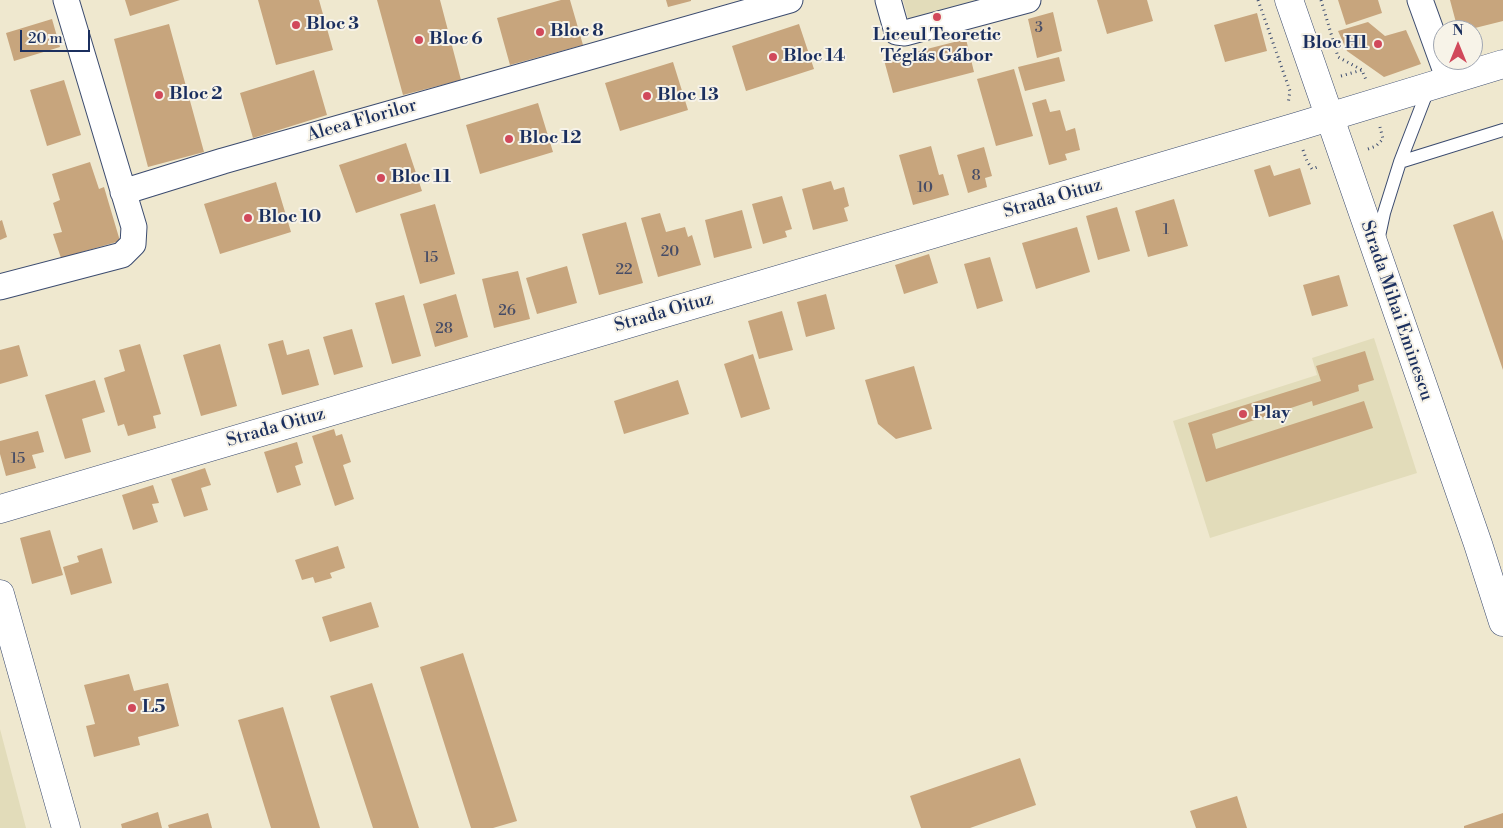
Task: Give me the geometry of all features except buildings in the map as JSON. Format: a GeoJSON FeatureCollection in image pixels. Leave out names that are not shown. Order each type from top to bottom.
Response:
{"type":"FeatureCollection","features":[{"type":"Feature","properties":{"kind":"main road","name":"Strada Mihai Eminescu"},"geometry":{"type":"LineString","coordinates":[[1289,0],[1478,544],[1503,622]]}},
{"type":"Feature","properties":{"kind":"main road","name":"Strada Oituz"},"geometry":{"type":"LineString","coordinates":[[0,509],[1503,64]]}},
{"type":"Feature","properties":{"kind":"main road"},"geometry":{"type":"LineString","coordinates":[[0,594],[66,828]]}},
{"type":"Feature","properties":{"kind":"street"},"geometry":{"type":"LineString","coordinates":[[0,287],[122,254],[133,244],[134,226],[66,0]]}},
{"type":"Feature","properties":{"kind":"street","name":"Aleea Florilor"},"geometry":{"type":"LineString","coordinates":[[123,192],[222,161],[790,0]]}},
{"type":"Feature","properties":{"kind":"street"},"geometry":{"type":"LineString","coordinates":[[888,0],[897,32],[905,34],[1028,0]]}},
{"type":"Feature","properties":{"kind":"street"},"geometry":{"type":"LineString","coordinates":[[1420,0],[1440,82]]}},
{"type":"Feature","properties":{"kind":"lane"},"geometry":{"type":"LineString","coordinates":[[1376,253],[1384,213],[1400,162],[1440,82]]}},
{"type":"Feature","properties":{"kind":"lane"},"geometry":{"type":"LineString","coordinates":[[1400,162],[1503,130]]}},
{"type":"Feature","properties":{"kind":"path"},"geometry":{"type":"LineString","coordinates":[[1258,0],[1290,92]]}},
{"type":"Feature","properties":{"kind":"path"},"geometry":{"type":"LineString","coordinates":[[1321,0],[1338,57],[1362,70]]}},
{"type":"Feature","properties":{"kind":"shaded area","name":"Liceul Teoretic Téglás Gábor"},"geometry":{"type":"Polygon","coordinates":[[[903,0],[1018,0],[912,32],[903,0]]]}},
{"type":"Feature","properties":{"kind":"shaded area"},"geometry":{"type":"Polygon","coordinates":[[[1374,338],[1417,473],[1210,538],[1173,421],[1317,375],[1312,358],[1374,338]]]}},
{"type":"Feature","properties":{"kind":"shaded area"},"geometry":{"type":"Polygon","coordinates":[[[0,729],[26,828],[0,828],[0,729]]]}},
{"type":"Feature","properties":{"kind":"place","name":"Liceul Teoretic Téglás Gábor"},"geometry":{"type":"Point","coordinates":[937,17]}},
{"type":"Feature","properties":{"kind":"place","name":"Bloc 3"},"geometry":{"type":"Point","coordinates":[296,25]}},
{"type":"Feature","properties":{"kind":"place","name":"Bloc 8"},"geometry":{"type":"Point","coordinates":[540,32]}},
{"type":"Feature","properties":{"kind":"place","name":"Bloc 6"},"geometry":{"type":"Point","coordinates":[419,40]}},
{"type":"Feature","properties":{"kind":"place","name":"Bloc H1"},"geometry":{"type":"Point","coordinates":[1378,44]}},
{"type":"Feature","properties":{"kind":"place","name":"Bloc 14"},"geometry":{"type":"Point","coordinates":[773,57]}},
{"type":"Feature","properties":{"kind":"place","name":"Bloc 2"},"geometry":{"type":"Point","coordinates":[159,95]}},
{"type":"Feature","properties":{"kind":"place","name":"Bloc 13"},"geometry":{"type":"Point","coordinates":[647,96]}},
{"type":"Feature","properties":{"kind":"place","name":"Bloc 12"},"geometry":{"type":"Point","coordinates":[509,139]}},
{"type":"Feature","properties":{"kind":"place","name":"Bloc 11"},"geometry":{"type":"Point","coordinates":[381,178]}},
{"type":"Feature","properties":{"kind":"place","name":"Bloc 10"},"geometry":{"type":"Point","coordinates":[248,218]}},
{"type":"Feature","properties":{"kind":"place","name":"Play"},"geometry":{"type":"Point","coordinates":[1243,414]}},
{"type":"Feature","properties":{"kind":"place","name":"L5"},"geometry":{"type":"Point","coordinates":[132,708]}}]}
